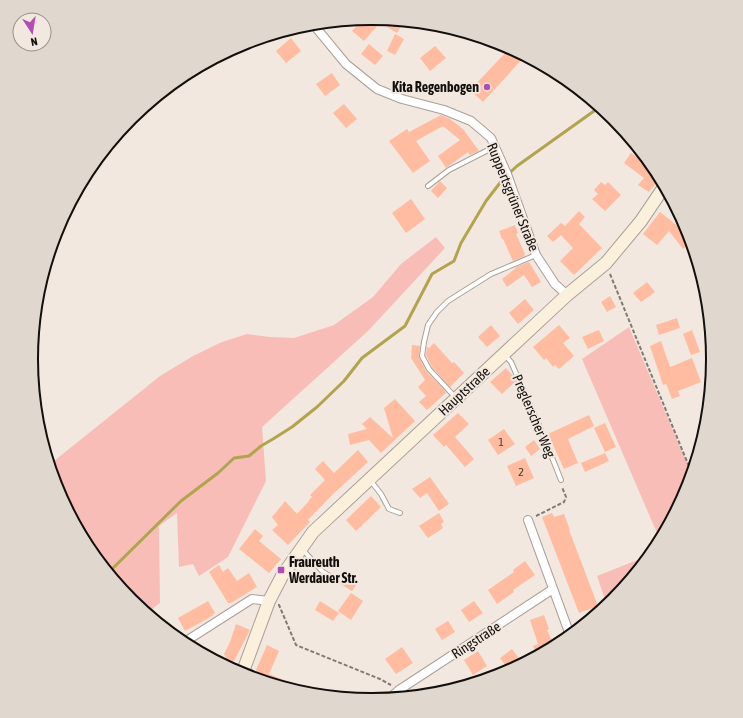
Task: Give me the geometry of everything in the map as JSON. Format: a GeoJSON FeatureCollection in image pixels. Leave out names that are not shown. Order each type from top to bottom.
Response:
{"type":"FeatureCollection","features":[{"type":"Feature","properties":{"kind":"main road","name":"Hauptstraße"},"geometry":{"type":"LineString","coordinates":[[244,668],[269,601],[282,576],[313,532],[567,295],[606,263],[641,221],[661,192]]}},
{"type":"Feature","properties":{"kind":"street","name":"Ruppertsgrüner Straße"},"geometry":{"type":"LineString","coordinates":[[317,29],[346,64],[377,89],[402,99],[444,110],[472,121],[491,138],[507,174],[536,255],[555,284],[567,295]]}},
{"type":"Feature","properties":{"kind":"street"},"geometry":{"type":"LineString","coordinates":[[528,520],[553,590],[569,628]]}},
{"type":"Feature","properties":{"kind":"street","name":"Ringstraße"},"geometry":{"type":"LineString","coordinates":[[399,690],[553,590]]}},
{"type":"Feature","properties":{"kind":"street"},"geometry":{"type":"LineString","coordinates":[[189,639],[252,599],[269,601]]}},
{"type":"Feature","properties":{"kind":"lane"},"geometry":{"type":"LineString","coordinates":[[428,186],[449,170],[494,147]]}},
{"type":"Feature","properties":{"kind":"lane"},"geometry":{"type":"LineString","coordinates":[[456,398],[429,369],[422,356],[428,325],[437,312],[448,301],[491,274],[536,255]]}},
{"type":"Feature","properties":{"kind":"lane","name":"Preglerscher Weg"},"geometry":{"type":"LineString","coordinates":[[504,354],[511,362],[561,480]]}},
{"type":"Feature","properties":{"kind":"lane"},"geometry":{"type":"LineString","coordinates":[[370,480],[381,494],[389,509],[400,513]]}},
{"type":"Feature","properties":{"kind":"lane"},"geometry":{"type":"LineString","coordinates":[[301,549],[323,572],[335,579]]}},
{"type":"Feature","properties":{"kind":"path"},"geometry":{"type":"LineString","coordinates":[[606,263],[689,464]]}},
{"type":"Feature","properties":{"kind":"path"},"geometry":{"type":"LineString","coordinates":[[528,520],[564,502],[566,497],[561,480]]}},
{"type":"Feature","properties":{"kind":"path"},"geometry":{"type":"LineString","coordinates":[[269,601],[280,605],[296,645],[380,679],[399,690]]}},
{"type":"Feature","properties":{"kind":"shaded area"},"geometry":{"type":"Polygon","coordinates":[[[436,237],[445,248],[368,331],[262,427],[266,481],[228,557],[199,576],[193,564],[179,567],[177,513],[159,526],[160,603],[151,610],[120,579],[94,545],[72,507],[54,461],[160,376],[193,356],[222,342],[247,334],[294,338],[334,325],[373,297],[401,264],[436,237]]]}},
{"type":"Feature","properties":{"kind":"shaded area"},"geometry":{"type":"Polygon","coordinates":[[[629,327],[688,465],[671,507],[657,533],[582,359],[629,327]]]}},
{"type":"Feature","properties":{"kind":"shaded area"},"geometry":{"type":"Polygon","coordinates":[[[638,560],[623,579],[605,598],[597,576],[638,560]]]}},
{"type":"Feature","properties":{"kind":"building"},"geometry":{"type":"Polygon","coordinates":[[[378,25],[364,41],[352,31],[357,26],[378,25]]]}},
{"type":"Feature","properties":{"kind":"building"},"geometry":{"type":"Polygon","coordinates":[[[385,26],[401,27],[397,33],[385,26]]]}},
{"type":"Feature","properties":{"kind":"building"},"geometry":{"type":"Polygon","coordinates":[[[395,34],[404,39],[395,55],[387,51],[395,34]]]}},
{"type":"Feature","properties":{"kind":"building"},"geometry":{"type":"Polygon","coordinates":[[[291,38],[301,51],[286,63],[276,51],[291,38]]]}},
{"type":"Feature","properties":{"kind":"building"},"geometry":{"type":"Polygon","coordinates":[[[369,44],[383,56],[375,65],[361,54],[369,44]]]}},
{"type":"Feature","properties":{"kind":"building"},"geometry":{"type":"Polygon","coordinates":[[[435,46],[446,58],[430,71],[420,58],[435,46]]]}},
{"type":"Feature","properties":{"kind":"building"},"geometry":{"type":"Polygon","coordinates":[[[505,53],[521,60],[483,102],[470,90],[505,53]]]}},
{"type":"Feature","properties":{"kind":"building"},"geometry":{"type":"Polygon","coordinates":[[[332,73],[340,85],[325,96],[316,84],[332,73]]]}},
{"type":"Feature","properties":{"kind":"building"},"geometry":{"type":"Polygon","coordinates":[[[344,104],[357,119],[346,128],[333,113],[344,104]]]}},
{"type":"Feature","properties":{"kind":"building"},"geometry":{"type":"Polygon","coordinates":[[[441,115],[450,119],[463,129],[479,151],[470,155],[468,152],[446,168],[438,156],[460,140],[443,126],[416,141],[430,161],[413,173],[389,141],[407,129],[409,132],[441,115]]]}},
{"type":"Feature","properties":{"kind":"building"},"geometry":{"type":"Polygon","coordinates":[[[631,153],[637,157],[656,184],[649,192],[638,185],[644,178],[624,163],[631,153]]]}},
{"type":"Feature","properties":{"kind":"building"},"geometry":{"type":"Polygon","coordinates":[[[440,181],[447,188],[438,198],[431,191],[440,181]]]}},
{"type":"Feature","properties":{"kind":"building"},"geometry":{"type":"Polygon","coordinates":[[[601,182],[605,185],[608,182],[621,195],[605,211],[592,199],[598,194],[594,190],[601,182]]]}},
{"type":"Feature","properties":{"kind":"building"},"geometry":{"type":"Polygon","coordinates":[[[411,199],[425,219],[406,233],[392,213],[411,199]]]}},
{"type":"Feature","properties":{"kind":"building"},"geometry":{"type":"Polygon","coordinates":[[[579,211],[585,217],[579,224],[602,248],[574,275],[560,261],[573,248],[561,235],[553,242],[547,236],[561,223],[565,226],[579,211]]]}},
{"type":"Feature","properties":{"kind":"building"},"geometry":{"type":"Polygon","coordinates":[[[660,212],[678,226],[686,247],[683,249],[669,231],[657,245],[643,234],[660,212]]]}},
{"type":"Feature","properties":{"kind":"building"},"geometry":{"type":"Polygon","coordinates":[[[515,225],[518,233],[516,234],[525,256],[513,261],[499,231],[515,225]]]}},
{"type":"Feature","properties":{"kind":"building"},"geometry":{"type":"Polygon","coordinates":[[[529,262],[541,282],[532,287],[524,275],[507,287],[502,279],[516,267],[529,262]]]}},
{"type":"Feature","properties":{"kind":"building"},"geometry":{"type":"Polygon","coordinates":[[[647,282],[655,292],[641,302],[633,293],[647,282]]]}},
{"type":"Feature","properties":{"kind":"building"},"geometry":{"type":"Polygon","coordinates":[[[610,296],[616,307],[607,312],[601,302],[610,296]]]}},
{"type":"Feature","properties":{"kind":"building"},"geometry":{"type":"Polygon","coordinates":[[[525,299],[534,310],[518,324],[509,313],[525,299]]]}},
{"type":"Feature","properties":{"kind":"building"},"geometry":{"type":"Polygon","coordinates":[[[677,318],[680,328],[659,335],[656,325],[677,318]]]}},
{"type":"Feature","properties":{"kind":"building"},"geometry":{"type":"Polygon","coordinates":[[[491,325],[500,336],[487,347],[478,337],[491,325]]]}},
{"type":"Feature","properties":{"kind":"building"},"geometry":{"type":"Polygon","coordinates":[[[559,325],[570,338],[563,343],[574,356],[559,369],[555,365],[553,367],[546,358],[544,360],[533,347],[559,325]]]}},
{"type":"Feature","properties":{"kind":"building"},"geometry":{"type":"Polygon","coordinates":[[[599,330],[604,341],[588,349],[582,337],[599,330]]]}},
{"type":"Feature","properties":{"kind":"building"},"geometry":{"type":"Polygon","coordinates":[[[692,330],[700,352],[691,355],[683,334],[692,330]]]}},
{"type":"Feature","properties":{"kind":"building"},"geometry":{"type":"Polygon","coordinates":[[[661,341],[670,367],[692,358],[701,382],[678,391],[680,396],[672,399],[666,384],[663,385],[650,346],[661,341]]]}},
{"type":"Feature","properties":{"kind":"building"},"geometry":{"type":"Polygon","coordinates":[[[434,343],[452,363],[454,362],[464,373],[450,387],[432,367],[426,355],[427,347],[429,348],[434,343]]]}},
{"type":"Feature","properties":{"kind":"building"},"geometry":{"type":"Polygon","coordinates":[[[412,345],[420,346],[419,357],[426,371],[446,393],[427,410],[419,402],[426,396],[418,387],[425,380],[411,358],[412,345]]]}},
{"type":"Feature","properties":{"kind":"building"},"geometry":{"type":"Polygon","coordinates":[[[506,368],[516,381],[502,394],[490,382],[506,368]]]}},
{"type":"Feature","properties":{"kind":"building"},"geometry":{"type":"Polygon","coordinates":[[[395,399],[415,421],[381,453],[369,440],[350,445],[348,434],[367,429],[362,424],[370,417],[393,438],[384,408],[395,399]]]}},
{"type":"Feature","properties":{"kind":"building"},"geometry":{"type":"Polygon","coordinates":[[[458,413],[469,424],[455,437],[474,459],[465,467],[446,445],[444,447],[433,435],[458,413]]]}},
{"type":"Feature","properties":{"kind":"building"},"geometry":{"type":"Polygon","coordinates":[[[589,415],[594,426],[568,439],[578,463],[564,469],[548,434],[589,415]]]}},
{"type":"Feature","properties":{"kind":"building"},"geometry":{"type":"Polygon","coordinates":[[[605,423],[616,447],[605,452],[594,428],[605,423]]]}},
{"type":"Feature","properties":{"kind":"building"},"geometry":{"type":"Polygon","coordinates":[[[504,429],[515,444],[498,455],[488,440],[504,429]]]}},
{"type":"Feature","properties":{"kind":"building"},"geometry":{"type":"Polygon","coordinates":[[[534,440],[540,449],[531,456],[525,447],[534,440]]]}},
{"type":"Feature","properties":{"kind":"building"},"geometry":{"type":"Polygon","coordinates":[[[358,450],[368,462],[333,494],[308,520],[310,522],[288,545],[272,530],[278,525],[272,517],[285,501],[297,514],[312,497],[310,495],[325,480],[315,469],[323,461],[334,473],[358,450]]]}},
{"type":"Feature","properties":{"kind":"building"},"geometry":{"type":"Polygon","coordinates":[[[605,453],[609,461],[585,472],[581,463],[605,453]]]}},
{"type":"Feature","properties":{"kind":"building"},"geometry":{"type":"Polygon","coordinates":[[[525,458],[534,478],[516,486],[507,466],[525,458]]]}},
{"type":"Feature","properties":{"kind":"building"},"geometry":{"type":"Polygon","coordinates":[[[430,477],[449,504],[439,511],[427,493],[420,498],[412,489],[430,477]]]}},
{"type":"Feature","properties":{"kind":"building"},"geometry":{"type":"Polygon","coordinates":[[[371,496],[381,507],[356,531],[346,520],[371,496]]]}},
{"type":"Feature","properties":{"kind":"building"},"geometry":{"type":"Polygon","coordinates":[[[439,513],[444,522],[441,524],[443,528],[428,538],[419,526],[439,513]]]}},
{"type":"Feature","properties":{"kind":"building"},"geometry":{"type":"Polygon","coordinates":[[[552,513],[554,517],[564,514],[598,605],[595,607],[579,613],[542,517],[552,513]]]}},
{"type":"Feature","properties":{"kind":"building"},"geometry":{"type":"Polygon","coordinates":[[[255,529],[263,536],[259,541],[281,559],[269,573],[239,549],[255,529]]]}},
{"type":"Feature","properties":{"kind":"building"},"geometry":{"type":"Polygon","coordinates":[[[525,561],[535,575],[513,590],[514,592],[497,604],[488,590],[514,572],[513,570],[525,561]]]}},
{"type":"Feature","properties":{"kind":"building"},"geometry":{"type":"Polygon","coordinates":[[[219,565],[223,572],[228,568],[237,581],[249,573],[257,587],[231,603],[228,603],[209,572],[219,565]]]}},
{"type":"Feature","properties":{"kind":"building"},"geometry":{"type":"Polygon","coordinates":[[[344,576],[357,584],[352,591],[339,583],[344,576]]]}},
{"type":"Feature","properties":{"kind":"building"},"geometry":{"type":"Polygon","coordinates":[[[351,593],[363,601],[351,620],[338,611],[351,593]]]}},
{"type":"Feature","properties":{"kind":"building"},"geometry":{"type":"Polygon","coordinates":[[[208,601],[215,613],[212,615],[214,615],[185,631],[178,618],[208,601]]]}},
{"type":"Feature","properties":{"kind":"building"},"geometry":{"type":"Polygon","coordinates":[[[320,601],[339,613],[333,621],[315,610],[320,601]]]}},
{"type":"Feature","properties":{"kind":"building"},"geometry":{"type":"Polygon","coordinates":[[[474,601],[483,613],[469,622],[461,610],[474,601]]]}},
{"type":"Feature","properties":{"kind":"building"},"geometry":{"type":"Polygon","coordinates":[[[544,615],[549,629],[547,630],[551,640],[535,650],[533,646],[538,644],[530,620],[544,615]]]}},
{"type":"Feature","properties":{"kind":"building"},"geometry":{"type":"Polygon","coordinates":[[[448,621],[455,632],[442,640],[435,629],[448,621]]]}},
{"type":"Feature","properties":{"kind":"building"},"geometry":{"type":"Polygon","coordinates":[[[236,624],[250,630],[233,663],[228,661],[224,654],[236,624]]]}},
{"type":"Feature","properties":{"kind":"building"},"geometry":{"type":"Polygon","coordinates":[[[267,645],[279,651],[269,674],[294,684],[256,672],[256,670],[267,645]]]}},
{"type":"Feature","properties":{"kind":"building"},"geometry":{"type":"Polygon","coordinates":[[[402,647],[413,663],[396,674],[385,659],[402,647]]]}},
{"type":"Feature","properties":{"kind":"building"},"geometry":{"type":"Polygon","coordinates":[[[512,649],[519,659],[505,665],[500,658],[512,649]]]}},
{"type":"Feature","properties":{"kind":"building"},"geometry":{"type":"Polygon","coordinates":[[[478,651],[487,666],[473,675],[464,660],[478,651]]]}},
{"type":"Feature","properties":{"kind":"waterway"},"geometry":{"type":"LineString","coordinates":[[112,569],[181,501],[218,473],[234,458],[249,456],[261,446],[292,427],[317,407],[344,381],[362,358],[405,326],[432,274],[454,261],[461,243],[486,201],[503,179],[517,166],[595,110]]}},
{"type":"Feature","properties":{"kind":"place","name":"Kita Regenbogen"},"geometry":{"type":"Point","coordinates":[487,87]}},
{"type":"Feature","properties":{"kind":"place","name":"Fraureuth Werdauer Str."},"geometry":{"type":"Point","coordinates":[281,570]}}]}
